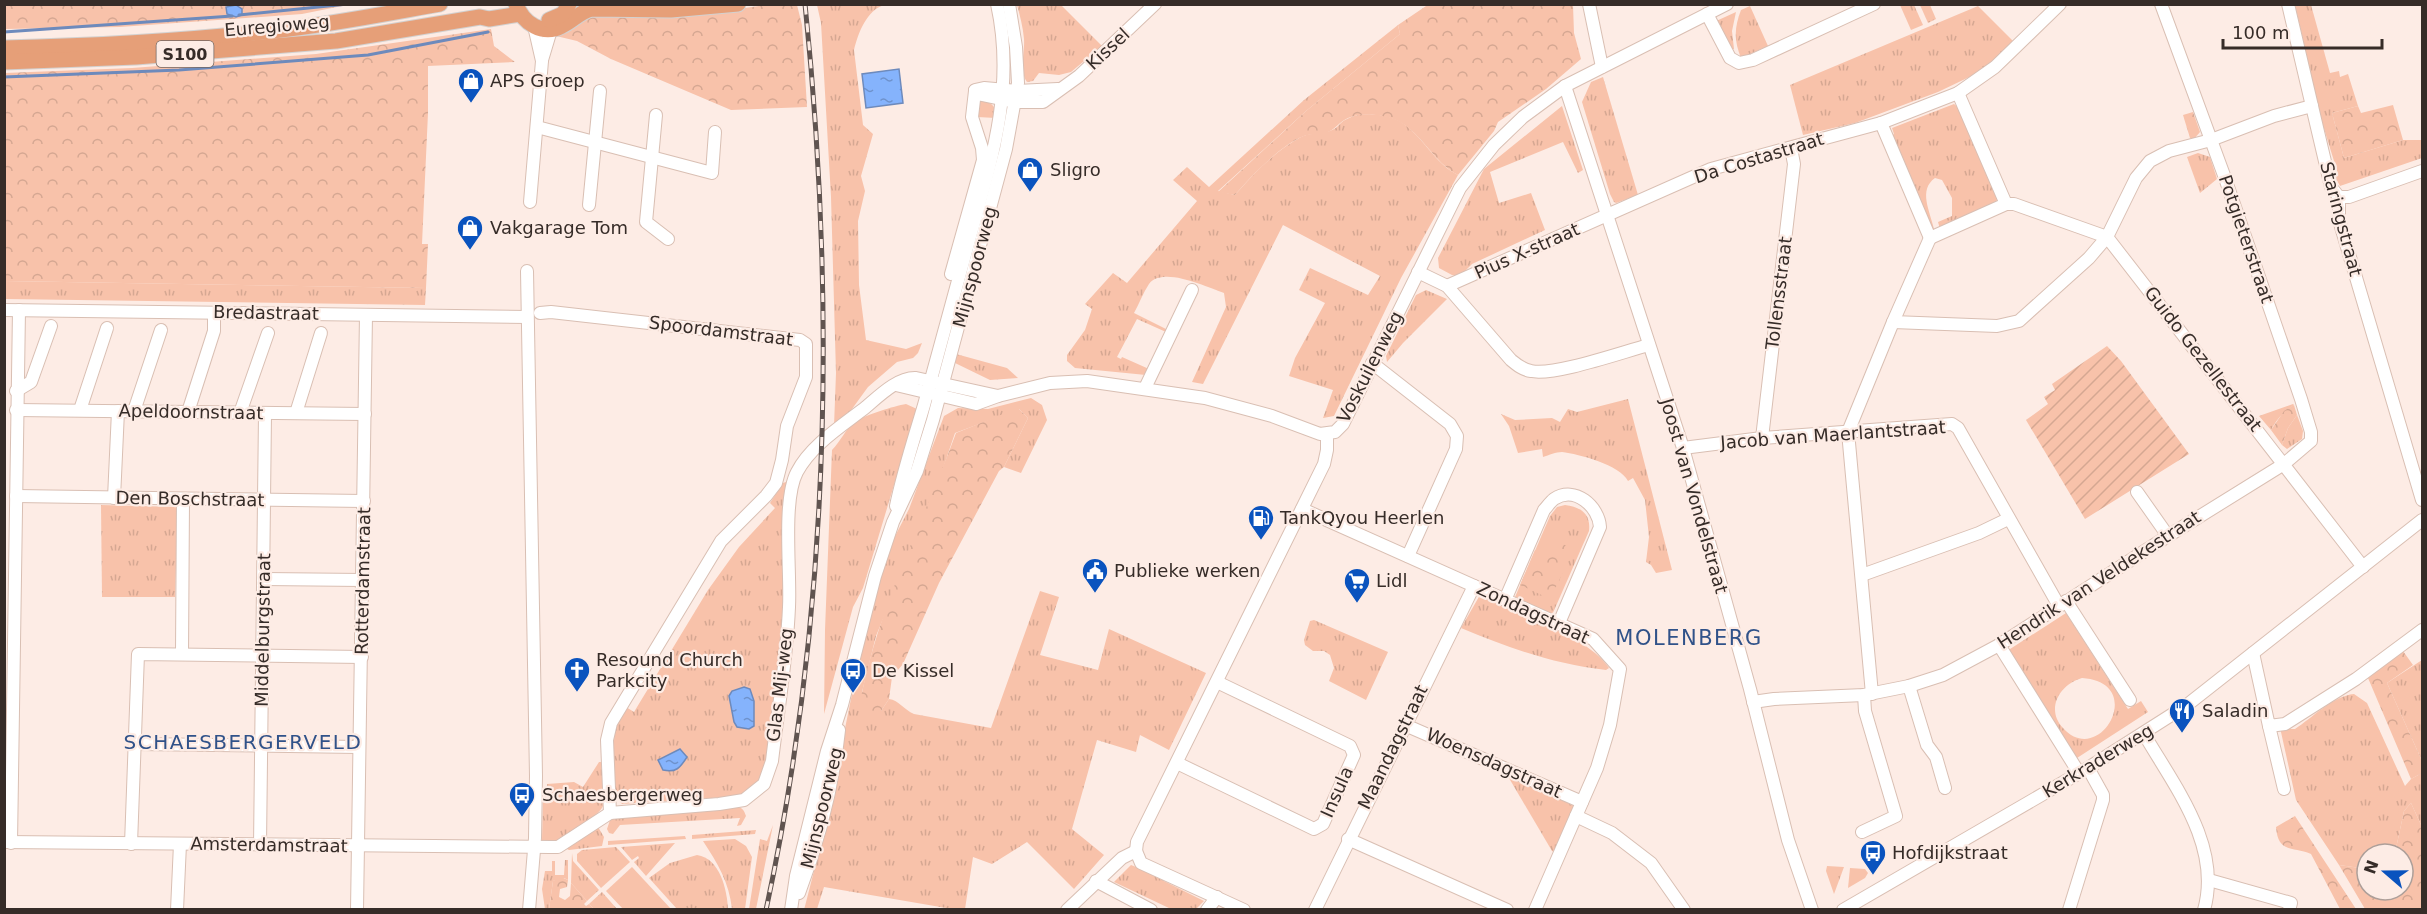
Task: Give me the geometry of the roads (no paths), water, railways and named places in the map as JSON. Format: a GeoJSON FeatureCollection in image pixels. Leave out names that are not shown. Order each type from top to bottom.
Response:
{"type":"FeatureCollection","features":[{"type":"Feature","properties":{"kind":"main road","name":"Euregioweg"},"geometry":{"type":"LineString","coordinates":[[4,48],[117,45],[248,34],[440,4]]}},
{"type":"Feature","properties":{"kind":"main road"},"geometry":{"type":"LineString","coordinates":[[551,25],[563,14],[569,4]]}},
{"type":"Feature","properties":{"kind":"main road"},"geometry":{"type":"LineString","coordinates":[[518,8],[534,26],[569,22],[584,11],[591,9],[671,10],[738,4]]}},
{"type":"Feature","properties":{"kind":"main road","name":"Euregioweg"},"geometry":{"type":"LineString","coordinates":[[4,62],[136,57],[336,41],[480,17],[489,19],[518,8]]}},
{"type":"Feature","properties":{"kind":"main road"},"geometry":{"type":"LineString","coordinates":[[518,8],[525,8],[551,25]]}},
{"type":"Feature","properties":{"kind":"street","name":"Mijnspoorweg"},"geometry":{"type":"LineString","coordinates":[[893,522],[901,481],[931,381],[1000,121],[1009,96],[997,4]]}},
{"type":"Feature","properties":{"kind":"street","name":"Mijnspoorweg"},"geometry":{"type":"LineString","coordinates":[[792,909],[811,862],[822,822],[837,753],[842,705],[875,576],[893,522],[917,471],[944,384],[1006,149],[1009,96],[1016,47],[1009,4]]}},
{"type":"Feature","properties":{"kind":"street","name":"Kissel"},"geometry":{"type":"LineString","coordinates":[[951,274],[983,160],[982,148],[972,117],[975,91],[982,95],[1009,96],[1058,89],[1079,76],[1155,4]]}},
{"type":"Feature","properties":{"kind":"street"},"geometry":{"type":"LineString","coordinates":[[1589,4],[1602,67]]}},
{"type":"Feature","properties":{"kind":"street","name":"Voskuilenweg"},"geometry":{"type":"LineString","coordinates":[[1136,852],[1137,842],[1325,460],[1327,434],[1335,432],[1343,424],[1460,188],[1476,166],[1509,130],[1565,86],[1727,4]]}},
{"type":"Feature","properties":{"kind":"street"},"geometry":{"type":"LineString","coordinates":[[1707,14],[1730,58],[1739,63],[1752,60],[1874,4]]}},
{"type":"Feature","properties":{"kind":"street","name":"Da Costastraat"},"geometry":{"type":"LineString","coordinates":[[1607,216],[1711,169],[1881,123],[1958,93],[1995,67],[2060,4]]}},
{"type":"Feature","properties":{"kind":"street","name":"Potgieterstraat"},"geometry":{"type":"LineString","coordinates":[[2161,4],[2211,140],[2311,432],[2311,441],[2308,446],[2284,464]]}},
{"type":"Feature","properties":{"kind":"street","name":"Staringstraat"},"geometry":{"type":"LineString","coordinates":[[2288,4],[2331,187],[2339,197],[2339,220],[2422,500]]}},
{"type":"Feature","properties":{"kind":"street"},"geometry":{"type":"LineString","coordinates":[[530,202],[542,61],[551,25]]}},
{"type":"Feature","properties":{"kind":"street"},"geometry":{"type":"LineString","coordinates":[[534,26],[542,61]]}},
{"type":"Feature","properties":{"kind":"street","name":"Joost van Vondelstraat"},"geometry":{"type":"LineString","coordinates":[[1565,86],[1683,448],[1753,702],[1788,840],[1812,909]]}},
{"type":"Feature","properties":{"kind":"street"},"geometry":{"type":"LineString","coordinates":[[589,205],[600,91]]}},
{"type":"Feature","properties":{"kind":"street"},"geometry":{"type":"LineString","coordinates":[[1958,93],[2006,204]]}},
{"type":"Feature","properties":{"kind":"street"},"geometry":{"type":"LineString","coordinates":[[1893,322],[1997,326],[2019,321],[2089,258],[2107,237],[2136,178],[2150,161],[2169,151],[2211,140],[2274,116],[2312,106]]}},
{"type":"Feature","properties":{"kind":"street"},"geometry":{"type":"LineString","coordinates":[[656,115],[646,222],[668,239]]}},
{"type":"Feature","properties":{"kind":"street"},"geometry":{"type":"LineString","coordinates":[[1881,123],[1930,238]]}},
{"type":"Feature","properties":{"kind":"street"},"geometry":{"type":"LineString","coordinates":[[537,127],[712,173],[716,132]]}},
{"type":"Feature","properties":{"kind":"street","name":"Tollensstraat"},"geometry":{"type":"LineString","coordinates":[[1762,438],[1794,164],[1791,148]]}},
{"type":"Feature","properties":{"kind":"street"},"geometry":{"type":"LineString","coordinates":[[2339,197],[2349,197],[2422,171]]}},
{"type":"Feature","properties":{"kind":"street"},"geometry":{"type":"LineString","coordinates":[[1862,832],[1896,816],[1865,711],[1868,694],[1862,575],[1848,432],[1893,322],[1930,238],[2006,204],[2014,204],[2107,237]]}},
{"type":"Feature","properties":{"kind":"street","name":"Pius X-straat"},"geometry":{"type":"LineString","coordinates":[[1447,286],[1607,216]]}},
{"type":"Feature","properties":{"kind":"street","name":"Guido Gezellestraat"},"geometry":{"type":"LineString","coordinates":[[2107,237],[2363,567]]}},
{"type":"Feature","properties":{"kind":"street"},"geometry":{"type":"LineString","coordinates":[[528,272],[533,315],[536,776],[529,909]]}},
{"type":"Feature","properties":{"kind":"street"},"geometry":{"type":"LineString","coordinates":[[1418,272],[1447,286],[1511,360],[1531,372],[1550,372],[1649,345]]}},
{"type":"Feature","properties":{"kind":"street"},"geometry":{"type":"LineString","coordinates":[[1145,388],[1192,290]]}},
{"type":"Feature","properties":{"kind":"street","name":"Bredastraat"},"geometry":{"type":"LineString","coordinates":[[4,310],[533,315]]}},
{"type":"Feature","properties":{"kind":"street"},"geometry":{"type":"LineString","coordinates":[[8,842],[10,562],[16,496],[10,477],[16,410],[19,310]]}},
{"type":"Feature","properties":{"kind":"street","name":"Spoordamstraat"},"geometry":{"type":"LineString","coordinates":[[533,315],[551,312],[800,340],[805,342],[806,347],[806,377],[787,426],[776,483],[769,494],[722,540],[611,723],[607,740],[610,813]]}},
{"type":"Feature","properties":{"kind":"street"},"geometry":{"type":"LineString","coordinates":[[188,412],[214,331],[214,313]]}},
{"type":"Feature","properties":{"kind":"street","name":"Rotterdamstraat"},"geometry":{"type":"LineString","coordinates":[[357,909],[366,315]]}},
{"type":"Feature","properties":{"kind":"street"},"geometry":{"type":"LineString","coordinates":[[16,391],[31,382],[51,326]]}},
{"type":"Feature","properties":{"kind":"street"},"geometry":{"type":"LineString","coordinates":[[80,410],[107,328]]}},
{"type":"Feature","properties":{"kind":"street"},"geometry":{"type":"LineString","coordinates":[[134,411],[161,330]]}},
{"type":"Feature","properties":{"kind":"street"},"geometry":{"type":"LineString","coordinates":[[240,413],[268,333]]}},
{"type":"Feature","properties":{"kind":"street"},"geometry":{"type":"LineString","coordinates":[[296,413],[321,333]]}},
{"type":"Feature","properties":{"kind":"street"},"geometry":{"type":"LineString","coordinates":[[1372,363],[1450,424],[1457,436],[1456,449],[1408,556]]}},
{"type":"Feature","properties":{"kind":"street","name":"Glas Mij-weg"},"geometry":{"type":"LineString","coordinates":[[534,848],[558,847],[610,813],[734,803],[747,798],[764,784],[772,761],[787,637],[789,501],[793,481],[802,464],[814,450],[856,414],[909,378],[998,396]]}},
{"type":"Feature","properties":{"kind":"street"},"geometry":{"type":"LineString","coordinates":[[896,386],[976,404],[998,396],[1070,381],[1145,388],[1224,403],[1272,416],[1316,434],[1327,434]]}},
{"type":"Feature","properties":{"kind":"street","name":"Apeldoornstraat"},"geometry":{"type":"LineString","coordinates":[[16,410],[365,414]]}},
{"type":"Feature","properties":{"kind":"street"},"geometry":{"type":"LineString","coordinates":[[114,498],[118,411]]}},
{"type":"Feature","properties":{"kind":"street","name":"Middelburgstraat"},"geometry":{"type":"LineString","coordinates":[[260,846],[265,414]]}},
{"type":"Feature","properties":{"kind":"street","name":"Jacob van Maerlantstraat"},"geometry":{"type":"LineString","coordinates":[[1683,448],[1762,438],[1952,424],[1958,428],[2008,519],[2130,700]]}},
{"type":"Feature","properties":{"kind":"street","name":"Hendrik van Veldekestraat"},"geometry":{"type":"LineString","coordinates":[[1753,702],[1868,694],[1909,686],[1943,675],[1999,645],[2284,464]]}},
{"type":"Feature","properties":{"kind":"street"},"geometry":{"type":"LineString","coordinates":[[2137,492],[2168,536]]}},
{"type":"Feature","properties":{"kind":"street","name":"Den Boschstraat"},"geometry":{"type":"LineString","coordinates":[[16,496],[364,501]]}},
{"type":"Feature","properties":{"kind":"street"},"geometry":{"type":"LineString","coordinates":[[1505,600],[1544,510],[1554,499],[1562,496],[1579,497],[1593,506],[1599,516],[1600,527],[1559,623]]}},
{"type":"Feature","properties":{"kind":"street"},"geometry":{"type":"LineString","coordinates":[[182,653],[183,500]]}},
{"type":"Feature","properties":{"kind":"street","name":"Zondagstraat"},"geometry":{"type":"LineString","coordinates":[[1302,509],[1593,639],[1620,669],[1610,725],[1582,802],[1535,909]]}},
{"type":"Feature","properties":{"kind":"street"},"geometry":{"type":"LineString","coordinates":[[1862,575],[1979,533],[2008,519]]}},
{"type":"Feature","properties":{"kind":"street","name":"Kerkraderweg"},"geometry":{"type":"LineString","coordinates":[[1843,909],[2084,771],[2144,734],[2187,705],[2422,520]]}},
{"type":"Feature","properties":{"kind":"street"},"geometry":{"type":"LineString","coordinates":[[264,579],[363,580]]}},
{"type":"Feature","properties":{"kind":"street","name":"Maandagstraat"},"geometry":{"type":"LineString","coordinates":[[1315,909],[1474,586]]}},
{"type":"Feature","properties":{"kind":"street"},"geometry":{"type":"LineString","coordinates":[[2269,726],[2285,724],[2356,679],[2422,630]]}},
{"type":"Feature","properties":{"kind":"street"},"geometry":{"type":"LineString","coordinates":[[1999,645],[2084,771],[2103,795],[2069,909]]}},
{"type":"Feature","properties":{"kind":"street"},"geometry":{"type":"LineString","coordinates":[[131,844],[137,656],[140,653],[362,657]]}},
{"type":"Feature","properties":{"kind":"street"},"geometry":{"type":"LineString","coordinates":[[2253,653],[2284,789]]}},
{"type":"Feature","properties":{"kind":"street","name":"Insula"},"geometry":{"type":"LineString","coordinates":[[1177,763],[1314,829],[1323,824],[1354,755],[1350,746],[1217,682]]}},
{"type":"Feature","properties":{"kind":"street"},"geometry":{"type":"LineString","coordinates":[[1909,686],[1927,745],[1936,756],[1945,788]]}},
{"type":"Feature","properties":{"kind":"street","name":"Woensdagstraat"},"geometry":{"type":"LineString","coordinates":[[1405,724],[1582,802]]}},
{"type":"Feature","properties":{"kind":"street"},"geometry":{"type":"LineString","coordinates":[[2144,734],[2186,806],[2205,850],[2209,892],[2204,909]]}},
{"type":"Feature","properties":{"kind":"street"},"geometry":{"type":"LineString","coordinates":[[135,744],[359,747]]}},
{"type":"Feature","properties":{"kind":"street"},"geometry":{"type":"LineString","coordinates":[[1576,816],[1612,833],[1651,863],[1684,909]]}},
{"type":"Feature","properties":{"kind":"street"},"geometry":{"type":"LineString","coordinates":[[1348,839],[1508,909]]}},
{"type":"Feature","properties":{"kind":"street","name":"Amsterdamstraat"},"geometry":{"type":"LineString","coordinates":[[8,842],[534,848]]}},
{"type":"Feature","properties":{"kind":"street"},"geometry":{"type":"LineString","coordinates":[[177,909],[180,844]]}},
{"type":"Feature","properties":{"kind":"street"},"geometry":{"type":"LineString","coordinates":[[1067,909],[1122,858],[1136,852],[1141,863],[1244,909]]}},
{"type":"Feature","properties":{"kind":"street"},"geometry":{"type":"LineString","coordinates":[[2209,880],[2290,903],[2289,909]]}},
{"type":"Feature","properties":{"kind":"street"},"geometry":{"type":"LineString","coordinates":[[1096,881],[1151,909]]}},
{"type":"Feature","properties":{"kind":"street"},"geometry":{"type":"LineString","coordinates":[[1207,909],[1217,897]]}},
{"type":"Feature","properties":{"kind":"water"},"geometry":{"type":"Polygon","coordinates":[[[236,5],[242,9],[242,15],[236,17],[227,14],[226,7],[236,5]]]}},
{"type":"Feature","properties":{"kind":"water"},"geometry":{"type":"Polygon","coordinates":[[[899,69],[903,103],[866,108],[862,74],[899,69]]]}},
{"type":"Feature","properties":{"kind":"water"},"geometry":{"type":"Polygon","coordinates":[[[744,687],[750,689],[754,701],[754,726],[749,729],[737,727],[729,696],[732,691],[744,687]]]}},
{"type":"Feature","properties":{"kind":"water"},"geometry":{"type":"Polygon","coordinates":[[[680,749],[687,757],[682,764],[674,770],[663,770],[658,760],[680,749]]]}},
{"type":"Feature","properties":{"kind":"waterway"},"geometry":{"type":"LineString","coordinates":[[239,15],[348,4]]}},
{"type":"Feature","properties":{"kind":"waterway"},"geometry":{"type":"LineString","coordinates":[[4,32],[232,16]]}},
{"type":"Feature","properties":{"kind":"waterway"},"geometry":{"type":"LineString","coordinates":[[4,77],[179,70],[368,55],[488,32]]}},
{"type":"Feature","properties":{"kind":"railway"},"geometry":{"type":"LineString","coordinates":[[766,910],[787,798],[803,685],[815,572],[821,458],[823,345],[821,231],[815,117],[805,4]]}},
{"type":"Feature","properties":{"kind":"place","name":"APS Groep"},"geometry":{"type":"Point","coordinates":[471,104]}},
{"type":"Feature","properties":{"kind":"place","name":"Sligro"},"geometry":{"type":"Point","coordinates":[1030,193]}},
{"type":"Feature","properties":{"kind":"place","name":"Vakgarage Tom"},"geometry":{"type":"Point","coordinates":[470,251]}},
{"type":"Feature","properties":{"kind":"place","name":"TankQyou Heerlen"},"geometry":{"type":"Point","coordinates":[1261,541]}},
{"type":"Feature","properties":{"kind":"place","name":"Publieke werken"},"geometry":{"type":"Point","coordinates":[1095,594]}},
{"type":"Feature","properties":{"kind":"place","name":"Lidl"},"geometry":{"type":"Point","coordinates":[1357,604]}},
{"type":"Feature","properties":{"kind":"place","name":"Resound Church Parkcity"},"geometry":{"type":"Point","coordinates":[577,693]}},
{"type":"Feature","properties":{"kind":"place","name":"De Kissel"},"geometry":{"type":"Point","coordinates":[853,694]}},
{"type":"Feature","properties":{"kind":"place","name":"Saladin"},"geometry":{"type":"Point","coordinates":[2182,734]}},
{"type":"Feature","properties":{"kind":"place","name":"Schaesbergerweg"},"geometry":{"type":"Point","coordinates":[522,818]}},
{"type":"Feature","properties":{"kind":"place","name":"Hofdijkstraat"},"geometry":{"type":"Point","coordinates":[1873,876]}},
{"type":"Feature","properties":{"kind":"district","name":"MOLENBERG"},"geometry":{"type":"Point","coordinates":[1689,638]}},
{"type":"Feature","properties":{"kind":"district","name":"SCHAESBERGERVELD"},"geometry":{"type":"Point","coordinates":[243,742]}}]}
